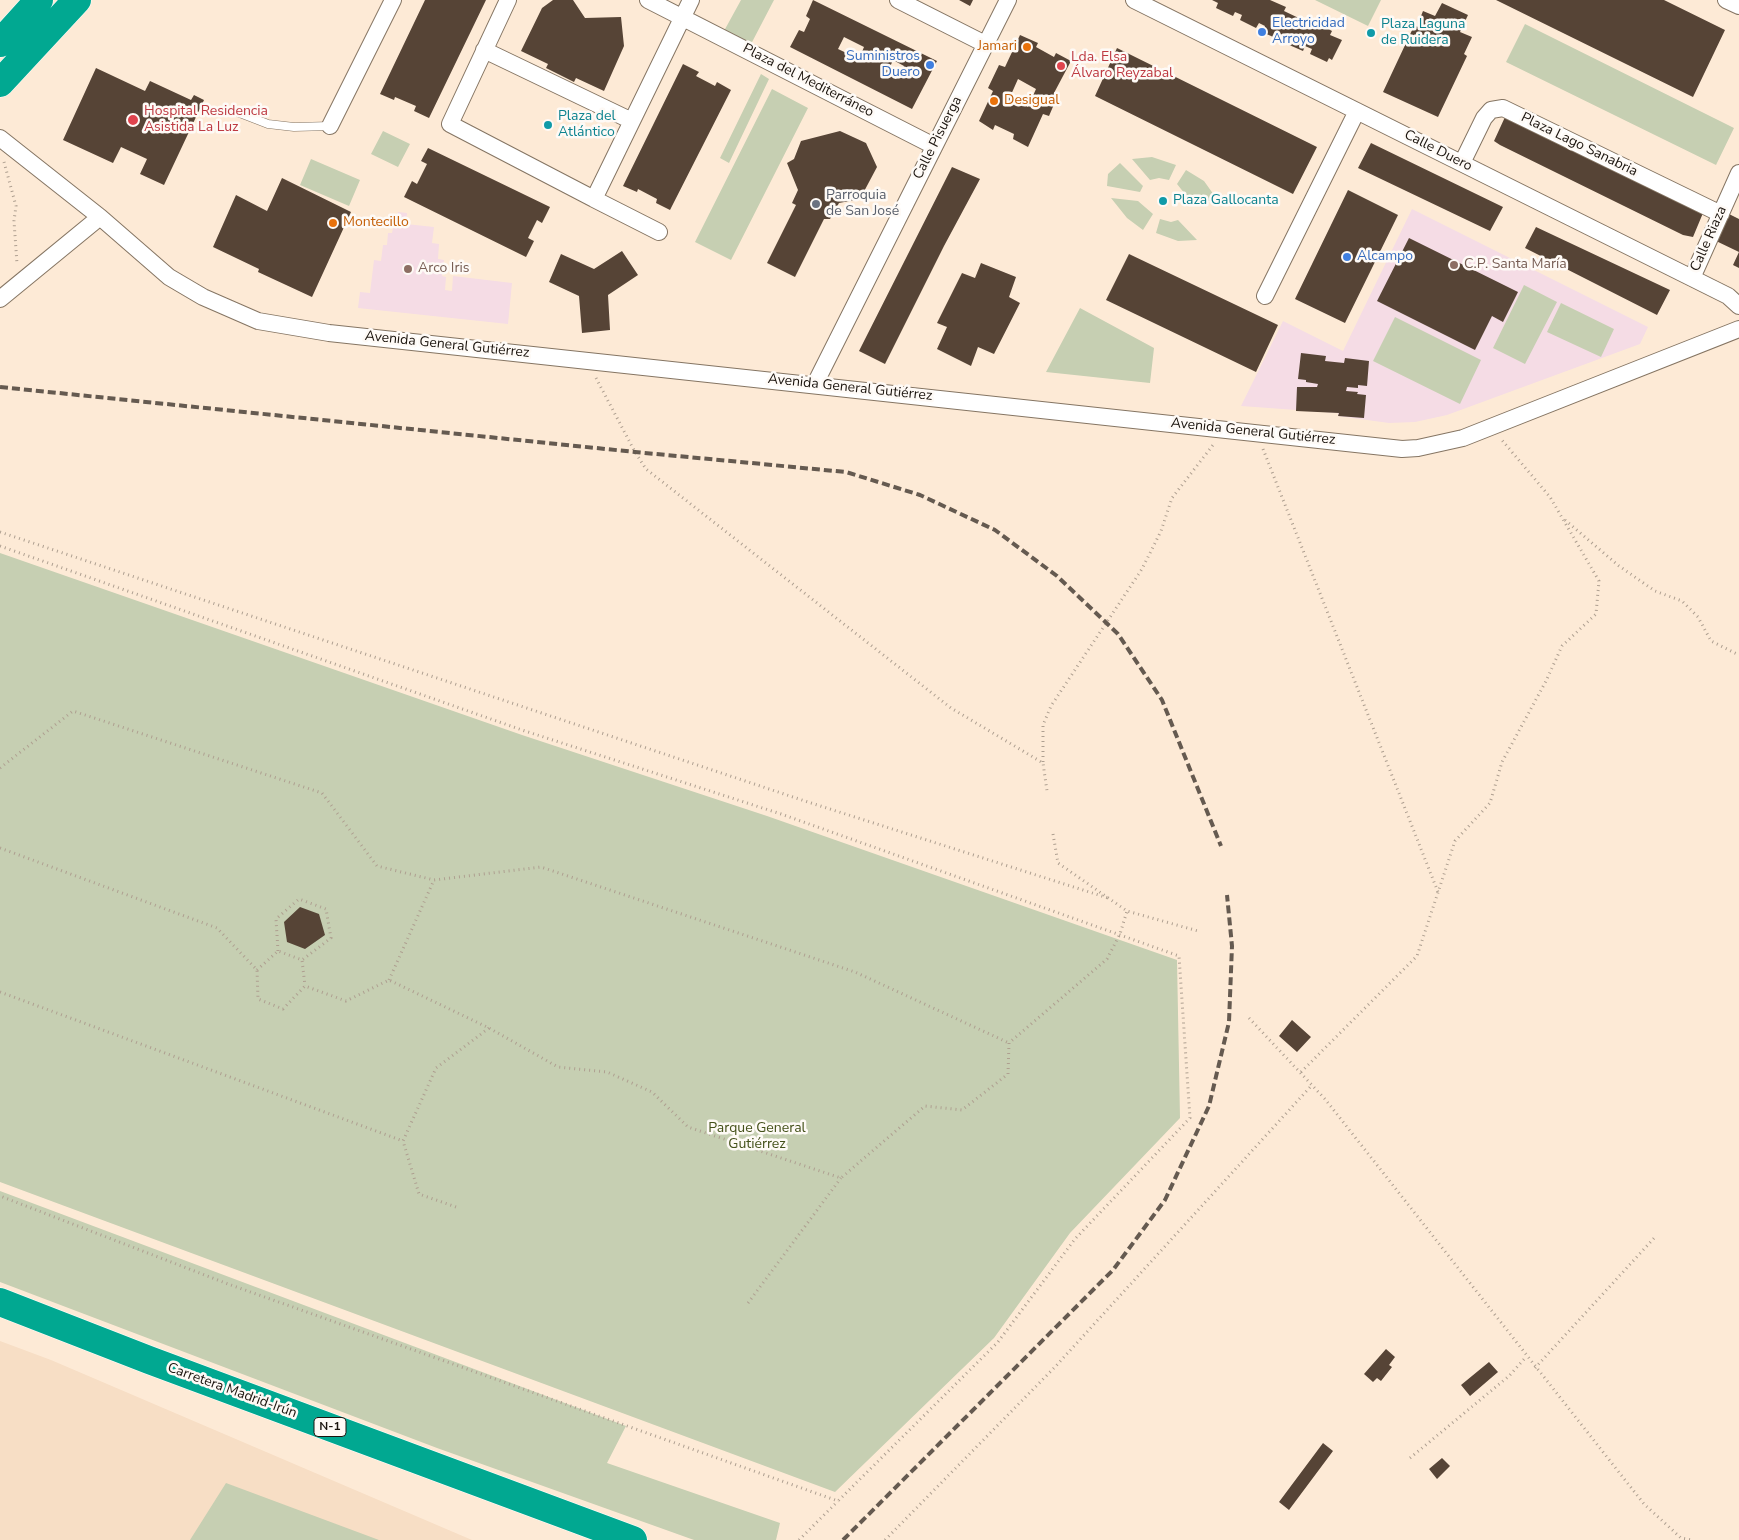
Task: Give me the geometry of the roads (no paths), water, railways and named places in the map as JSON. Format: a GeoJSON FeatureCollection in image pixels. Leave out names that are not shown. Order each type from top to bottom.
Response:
{"type":"FeatureCollection","features":[{"type":"Feature","properties":{"kind":"highway"},"geometry":{"type":"LineString","coordinates":[[0,43],[39,0]]}},
{"type":"Feature","properties":{"kind":"highway"},"geometry":{"type":"LineString","coordinates":[[0,83],[77,0]]}},
{"type":"Feature","properties":{"kind":"highway","name":"Carretera Madrid-Irún"},"geometry":{"type":"LineString","coordinates":[[0,1302],[633,1540]]}},
{"type":"Feature","properties":{"kind":"highway","name":"N-1"},"geometry":{"type":"LineString","coordinates":[[0,1307],[27,1311]]}},
{"type":"Feature","properties":{"kind":"street"},"geometry":{"type":"LineString","coordinates":[[330,126],[392,0]]}},
{"type":"Feature","properties":{"kind":"street"},"geometry":{"type":"LineString","coordinates":[[508,0],[450,124],[659,232]]}},
{"type":"Feature","properties":{"kind":"street","name":"Plaza del Mediterráneo"},"geometry":{"type":"LineString","coordinates":[[648,0],[934,146]]}},
{"type":"Feature","properties":{"kind":"street"},"geometry":{"type":"LineString","coordinates":[[594,198],[691,0]]}},
{"type":"Feature","properties":{"kind":"street"},"geometry":{"type":"LineString","coordinates":[[898,0],[985,44]]}},
{"type":"Feature","properties":{"kind":"street","name":"Calle Pisuerga"},"geometry":{"type":"LineString","coordinates":[[815,384],[1008,0]]}},
{"type":"Feature","properties":{"kind":"street"},"geometry":{"type":"LineString","coordinates":[[1726,0],[1739,6]]}},
{"type":"Feature","properties":{"kind":"street","name":"Calle Duero"},"geometry":{"type":"LineString","coordinates":[[1142,2],[1728,296],[1739,306]]}},
{"type":"Feature","properties":{"kind":"street"},"geometry":{"type":"LineString","coordinates":[[484,50],[632,121]]}},
{"type":"Feature","properties":{"kind":"street","name":"Plaza Lago Sanabria"},"geometry":{"type":"LineString","coordinates":[[1462,163],[1484,118],[1492,110],[1502,108],[1720,214]]}},
{"type":"Feature","properties":{"kind":"street"},"geometry":{"type":"LineString","coordinates":[[1265,296],[1357,111]]}},
{"type":"Feature","properties":{"kind":"street","name":"Avenida General Gutiérrez"},"geometry":{"type":"LineString","coordinates":[[2,140],[100,217],[169,277],[203,297],[258,320],[329,333],[815,384],[1402,449],[1418,448],[1452,440],[1491,427],[1739,329]]}},
{"type":"Feature","properties":{"kind":"street","name":"Calle Riaza"},"geometry":{"type":"LineString","coordinates":[[1692,278],[1739,173]]}},
{"type":"Feature","properties":{"kind":"street"},"geometry":{"type":"LineString","coordinates":[[0,299],[100,217]]}},
{"type":"Feature","properties":{"kind":"lane"},"geometry":{"type":"LineString","coordinates":[[237,112],[268,124],[294,127],[330,126]]}},
{"type":"Feature","properties":{"kind":"railway"},"geometry":{"type":"LineString","coordinates":[[0,387],[846,472],[920,495],[995,530],[1057,576],[1118,634],[1162,700],[1221,846]]}},
{"type":"Feature","properties":{"kind":"railway"},"geometry":{"type":"LineString","coordinates":[[843,1540],[1113,1270],[1165,1200],[1209,1106],[1229,1022],[1232,946],[1227,895]]}},
{"type":"Feature","properties":{"kind":"place","name":"Electricidad Arroyo"},"geometry":{"type":"Point","coordinates":[1262,32]}},
{"type":"Feature","properties":{"kind":"place","name":"Plaza Laguna de Ruidera"},"geometry":{"type":"Point","coordinates":[1371,33]}},
{"type":"Feature","properties":{"kind":"place","name":"Jamari"},"geometry":{"type":"Point","coordinates":[1027,47]}},
{"type":"Feature","properties":{"kind":"place","name":"Suministros Duero"},"geometry":{"type":"Point","coordinates":[930,65]}},
{"type":"Feature","properties":{"kind":"place","name":"Lda. Elsa Álvaro Reyzabal"},"geometry":{"type":"Point","coordinates":[1061,66]}},
{"type":"Feature","properties":{"kind":"place","name":"Desigual"},"geometry":{"type":"Point","coordinates":[994,101]}},
{"type":"Feature","properties":{"kind":"place","name":"Hospital Residencia Asistida La Luz"},"geometry":{"type":"Point","coordinates":[133,120]}},
{"type":"Feature","properties":{"kind":"place","name":"Plaza del Atlántico"},"geometry":{"type":"Point","coordinates":[548,125]}},
{"type":"Feature","properties":{"kind":"place","name":"Plaza Gallocanta"},"geometry":{"type":"Point","coordinates":[1163,201]}},
{"type":"Feature","properties":{"kind":"place","name":"Parroquia de San José"},"geometry":{"type":"Point","coordinates":[816,204]}},
{"type":"Feature","properties":{"kind":"place","name":"Montecillo"},"geometry":{"type":"Point","coordinates":[333,223]}},
{"type":"Feature","properties":{"kind":"place","name":"Alcampo"},"geometry":{"type":"Point","coordinates":[1347,257]}},
{"type":"Feature","properties":{"kind":"place","name":"C.P. Santa María"},"geometry":{"type":"Point","coordinates":[1454,265]}},
{"type":"Feature","properties":{"kind":"place","name":"Arco Iris"},"geometry":{"type":"Point","coordinates":[408,269]}},
{"type":"Feature","properties":{"kind":"park label","name":"Parque General Gutiérrez"},"geometry":{"type":"Point","coordinates":[757,1138]}}]}
